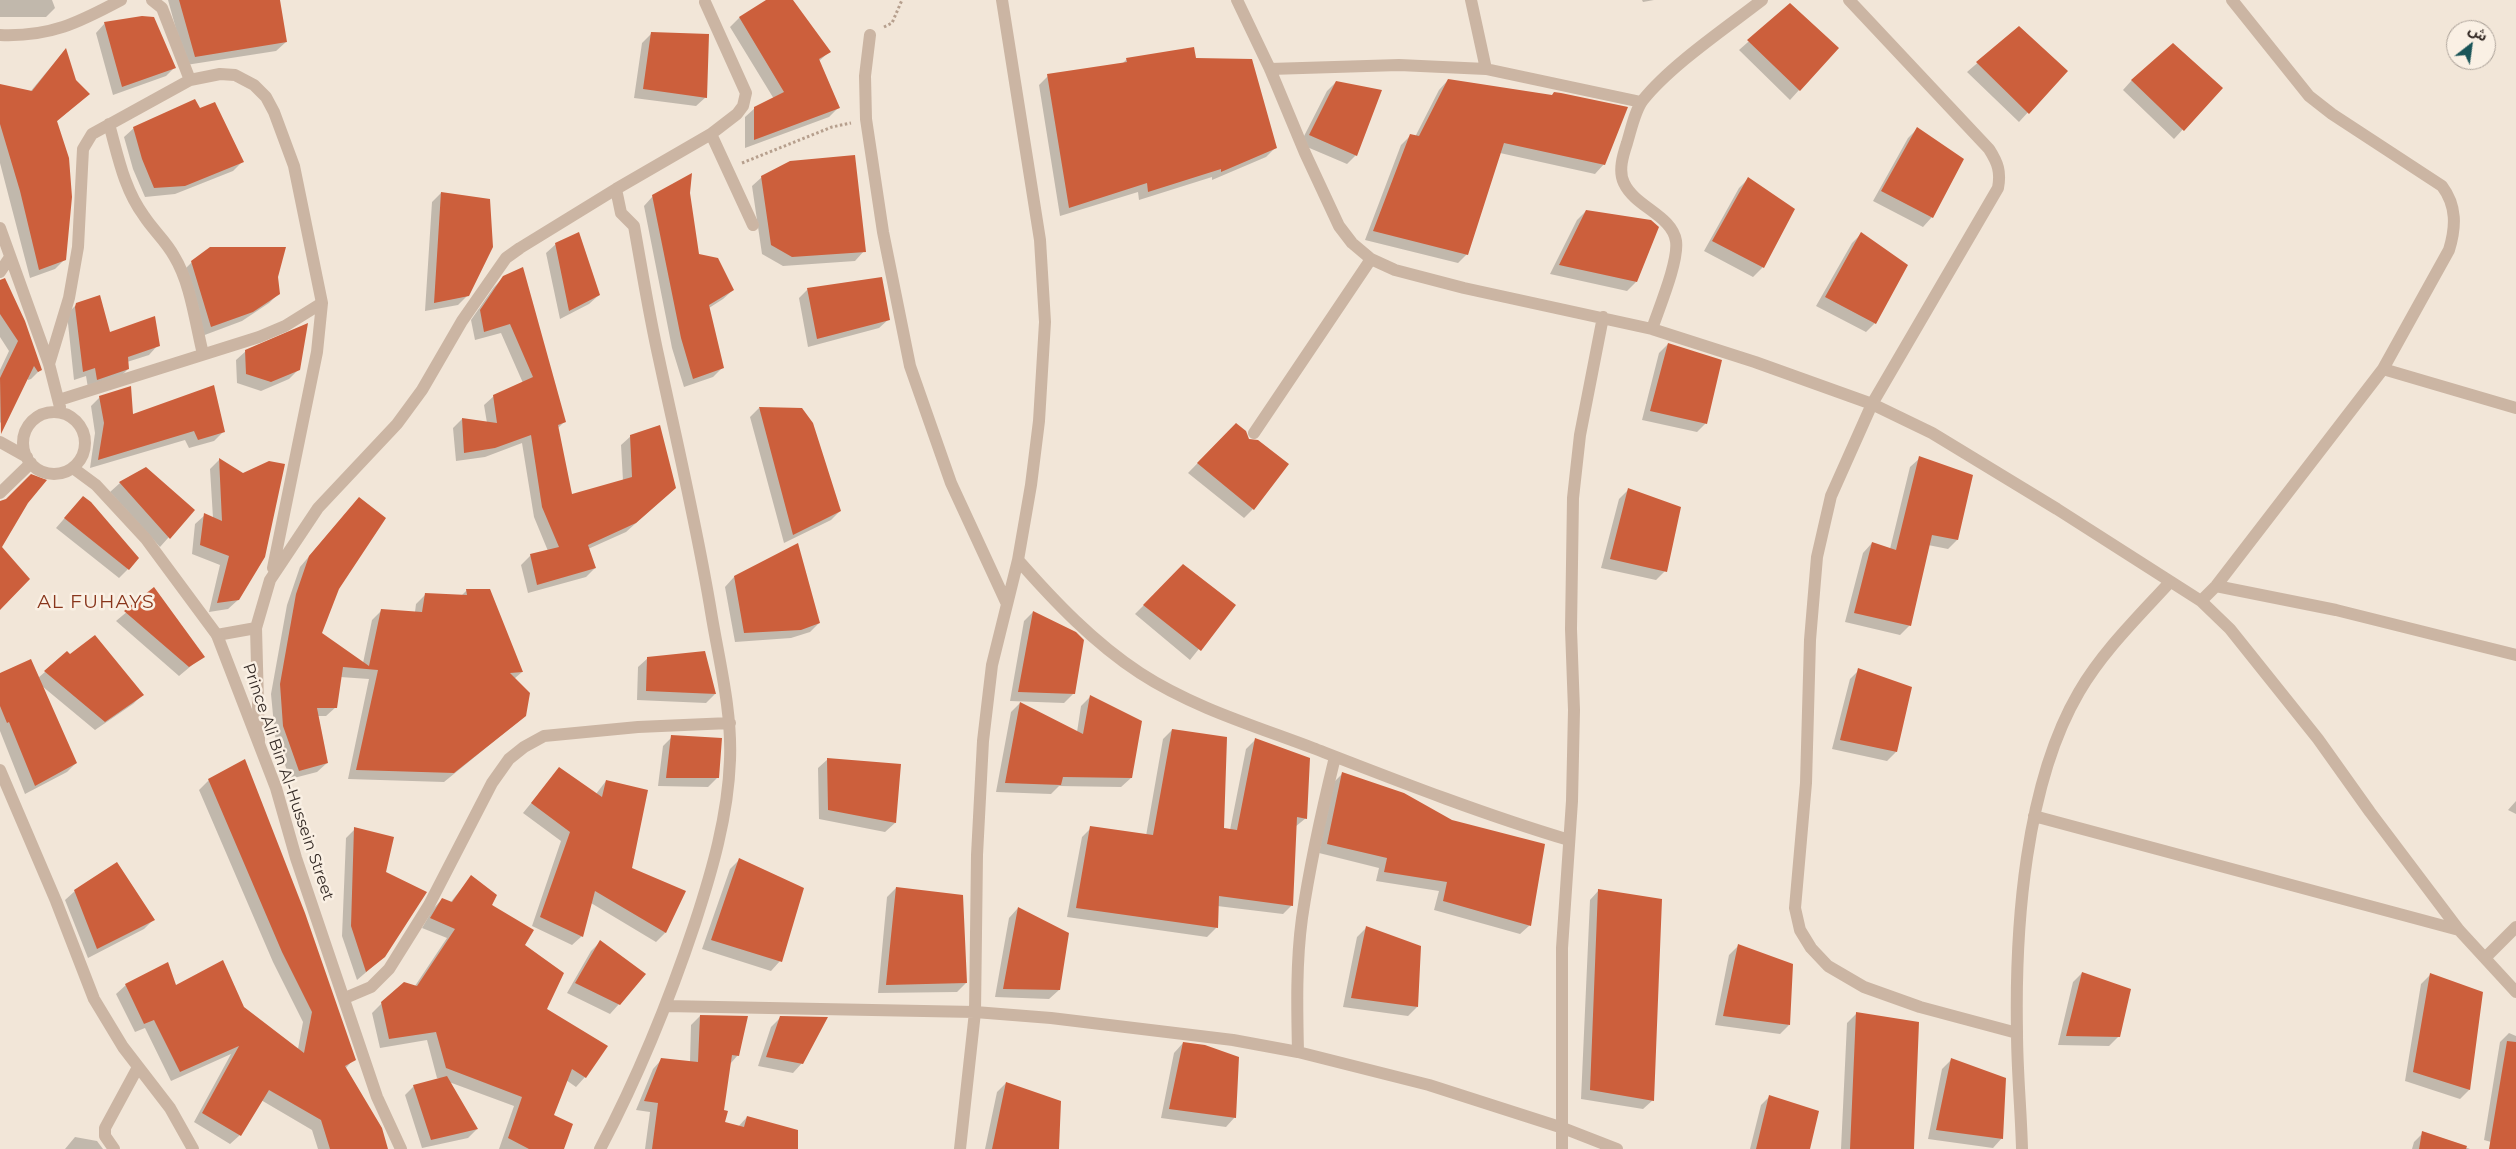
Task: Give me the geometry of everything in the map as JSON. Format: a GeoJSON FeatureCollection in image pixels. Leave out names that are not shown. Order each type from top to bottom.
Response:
{"type":"FeatureCollection","features":[{"type":"Feature","properties":{"kind":"street"},"geometry":{"type":"LineString","coordinates":[[0,35],[43,33],[70,26],[121,0]]}},
{"type":"Feature","properties":{"kind":"street"},"geometry":{"type":"LineString","coordinates":[[152,0],[162,8],[190,80]]}},
{"type":"Feature","properties":{"kind":"street"},"geometry":{"type":"LineString","coordinates":[[960,1149],[975,1012],[977,855],[983,741],[992,665],[1006,602],[1018,560],[1039,421],[1045,322],[1040,240],[1002,0]]}},
{"type":"Feature","properties":{"kind":"street"},"geometry":{"type":"LineString","coordinates":[[1236,0],[1270,70],[1305,153],[1339,226],[1352,243],[1371,259],[1395,270],[1447,283],[1652,329],[1756,362],[1872,404],[1932,433],[2011,480],[2201,601],[2230,629],[2267,674],[2460,930],[2516,992]]}},
{"type":"Feature","properties":{"kind":"street"},"geometry":{"type":"LineString","coordinates":[[1471,0],[1486,69]]}},
{"type":"Feature","properties":{"kind":"street"},"geometry":{"type":"LineString","coordinates":[[1652,329],[1674,261],[1677,245],[1669,225],[1630,195],[1623,181],[1623,155],[1641,102],[1687,59],[1762,0]]}},
{"type":"Feature","properties":{"kind":"street"},"geometry":{"type":"LineString","coordinates":[[1849,0],[1990,149],[1998,164],[2000,177],[1998,188],[1872,404],[1831,496],[1818,557],[1810,640],[1806,783],[1795,908],[1800,930],[1811,948],[1828,966],[1864,987],[1920,1007],[2017,1033]]}},
{"type":"Feature","properties":{"kind":"street"},"geometry":{"type":"LineString","coordinates":[[2201,601],[2216,586],[2382,370],[2449,250],[2455,229],[2450,197],[2442,186],[2332,114],[2309,96],[2232,0]]}},
{"type":"Feature","properties":{"kind":"street"},"geometry":{"type":"LineString","coordinates":[[270,580],[318,508],[397,424],[422,390],[462,320],[506,258],[616,189],[711,134],[737,114],[743,106],[746,93],[705,2]]}},
{"type":"Feature","properties":{"kind":"street"},"geometry":{"type":"LineString","coordinates":[[870,35],[864,76],[866,119],[883,232],[910,366],[951,483],[1006,602]]}},
{"type":"Feature","properties":{"kind":"street"},"geometry":{"type":"LineString","coordinates":[[1270,70],[1399,65],[1486,69],[1641,102]]}},
{"type":"Feature","properties":{"kind":"street"},"geometry":{"type":"LineString","coordinates":[[49,364],[69,298],[78,246],[83,150],[92,134],[190,80],[220,74],[235,75],[254,85],[266,97],[284,137],[294,166],[322,303],[317,352],[281,538],[256,628],[259,745]]}},
{"type":"Feature","properties":{"kind":"street"},"geometry":{"type":"LineString","coordinates":[[109,124],[124,180],[143,216],[174,256],[184,276],[203,354]]}},
{"type":"Feature","properties":{"kind":"street"},"geometry":{"type":"LineString","coordinates":[[711,134],[753,225]]}},
{"type":"Feature","properties":{"kind":"street"},"geometry":{"type":"LineString","coordinates":[[600,1149],[618,1114],[666,1006],[708,884],[726,805],[730,760],[730,723],[705,575],[658,356],[634,226],[621,213],[616,189]]}},
{"type":"Feature","properties":{"kind":"street"},"geometry":{"type":"LineString","coordinates":[[0,228],[49,364],[60,406],[80,424],[85,435],[86,447],[82,459],[74,468],[59,474],[51,474],[37,468],[29,460],[0,442]]}},
{"type":"Feature","properties":{"kind":"street"},"geometry":{"type":"LineString","coordinates":[[0,272],[10,257]]}},
{"type":"Feature","properties":{"kind":"street"},"geometry":{"type":"LineString","coordinates":[[1254,433],[1371,259]]}},
{"type":"Feature","properties":{"kind":"street"},"geometry":{"type":"LineString","coordinates":[[29,460],[23,442],[27,428],[41,414],[203,354],[259,337],[285,326],[322,303]]}},
{"type":"Feature","properties":{"kind":"street"},"geometry":{"type":"LineString","coordinates":[[1562,1149],[1562,948],[1569,840],[1574,710],[1571,629],[1573,498],[1580,435],[1603,317]]}},
{"type":"Feature","properties":{"kind":"street"},"geometry":{"type":"LineString","coordinates":[[2382,370],[2516,408]]}},
{"type":"Feature","properties":{"kind":"street"},"geometry":{"type":"LineString","coordinates":[[0,493],[29,460]]}},
{"type":"Feature","properties":{"kind":"street","name":"Prince Ali Bin Al-Hussein Street"},"geometry":{"type":"LineString","coordinates":[[74,468],[96,485],[146,539],[217,635],[276,788],[296,858],[377,1097],[401,1149]]}},
{"type":"Feature","properties":{"kind":"street"},"geometry":{"type":"LineString","coordinates":[[1018,560],[1046,592],[1104,646],[1139,672],[1175,693],[1451,801],[1569,840]]}},
{"type":"Feature","properties":{"kind":"street"},"geometry":{"type":"LineString","coordinates":[[2022,1149],[2017,1033],[2018,963],[2034,816],[2052,748],[2078,694],[2100,658],[2170,582]]}},
{"type":"Feature","properties":{"kind":"street"},"geometry":{"type":"LineString","coordinates":[[2216,586],[2336,610],[2516,655]]}},
{"type":"Feature","properties":{"kind":"street"},"geometry":{"type":"LineString","coordinates":[[217,635],[256,628]]}},
{"type":"Feature","properties":{"kind":"street"},"geometry":{"type":"LineString","coordinates":[[345,998],[371,987],[389,969],[429,905],[492,783],[509,759],[524,746],[544,736],[638,727],[730,723]]}},
{"type":"Feature","properties":{"kind":"street"},"geometry":{"type":"LineString","coordinates":[[1298,1052],[1297,994],[1302,919],[1318,827],[1335,757]]}},
{"type":"Feature","properties":{"kind":"street"},"geometry":{"type":"LineString","coordinates":[[0,770],[56,901],[94,999],[110,1028],[170,1108],[193,1149]]}},
{"type":"Feature","properties":{"kind":"street"},"geometry":{"type":"LineString","coordinates":[[2034,816],[2460,930]]}},
{"type":"Feature","properties":{"kind":"street"},"geometry":{"type":"LineString","coordinates":[[2485,958],[2516,927]]}},
{"type":"Feature","properties":{"kind":"street"},"geometry":{"type":"LineString","coordinates":[[666,1006],[975,1012],[1051,1018],[1233,1040],[1298,1052],[1429,1085],[1563,1128],[1617,1149]]}},
{"type":"Feature","properties":{"kind":"street"},"geometry":{"type":"LineString","coordinates":[[114,1149],[105,1136],[105,1128],[138,1067]]}},
{"type":"Feature","properties":{"kind":"path"},"geometry":{"type":"LineString","coordinates":[[870,35],[892,23],[902,0]]}},
{"type":"Feature","properties":{"kind":"path"},"geometry":{"type":"LineString","coordinates":[[740,164],[832,128],[866,119]]}},
{"type":"Feature","properties":{"kind":"building"},"geometry":{"type":"Polygon","coordinates":[[[179,0],[280,0],[287,42],[195,57],[179,0]]]}},
{"type":"Feature","properties":{"kind":"building"},"geometry":{"type":"Polygon","coordinates":[[[766,0],[793,0],[831,52],[819,59],[840,108],[754,140],[754,107],[784,92],[739,17],[766,0]]]}},
{"type":"Feature","properties":{"kind":"building"},"geometry":{"type":"Polygon","coordinates":[[[1790,3],[1839,48],[1800,91],[1747,40],[1790,3]]]}},
{"type":"Feature","properties":{"kind":"building"},"geometry":{"type":"Polygon","coordinates":[[[142,16],[154,17],[176,68],[122,87],[104,22],[142,16]]]}},
{"type":"Feature","properties":{"kind":"building"},"geometry":{"type":"Polygon","coordinates":[[[2019,26],[2068,71],[2029,114],[1976,62],[2019,26]]]}},
{"type":"Feature","properties":{"kind":"building"},"geometry":{"type":"Polygon","coordinates":[[[651,32],[709,34],[707,98],[643,89],[651,32]]]}},
{"type":"Feature","properties":{"kind":"building"},"geometry":{"type":"Polygon","coordinates":[[[2173,43],[2223,88],[2184,131],[2131,80],[2173,43]]]}},
{"type":"Feature","properties":{"kind":"building"},"geometry":{"type":"Polygon","coordinates":[[[1194,47],[1196,58],[1252,59],[1277,148],[1221,172],[1221,169],[1148,192],[1147,183],[1069,208],[1047,74],[1127,62],[1126,58],[1194,47]]]}},
{"type":"Feature","properties":{"kind":"building"},"geometry":{"type":"Polygon","coordinates":[[[66,48],[76,80],[90,94],[57,121],[69,158],[72,197],[66,260],[39,270],[20,191],[0,124],[0,84],[32,91],[66,48]]]}},
{"type":"Feature","properties":{"kind":"building"},"geometry":{"type":"Polygon","coordinates":[[[1448,79],[1552,95],[1554,92],[1561,93],[1628,107],[1605,165],[1504,143],[1468,255],[1373,231],[1410,134],[1419,136],[1448,79]]]}},
{"type":"Feature","properties":{"kind":"building"},"geometry":{"type":"Polygon","coordinates":[[[1336,81],[1382,90],[1357,156],[1309,135],[1336,81]]]}},
{"type":"Feature","properties":{"kind":"building"},"geometry":{"type":"Polygon","coordinates":[[[195,99],[200,108],[215,102],[244,162],[185,186],[154,188],[142,159],[133,127],[195,99]]]}},
{"type":"Feature","properties":{"kind":"building"},"geometry":{"type":"Polygon","coordinates":[[[1917,127],[1964,159],[1933,218],[1881,191],[1917,127]]]}},
{"type":"Feature","properties":{"kind":"building"},"geometry":{"type":"Polygon","coordinates":[[[855,155],[866,252],[792,257],[771,245],[761,176],[790,161],[855,155]]]}},
{"type":"Feature","properties":{"kind":"building"},"geometry":{"type":"Polygon","coordinates":[[[692,173],[690,193],[699,254],[718,258],[734,290],[709,305],[724,368],[693,379],[681,338],[652,195],[692,173]]]}},
{"type":"Feature","properties":{"kind":"building"},"geometry":{"type":"Polygon","coordinates":[[[1748,177],[1795,209],[1764,268],[1712,241],[1748,177]]]}},
{"type":"Feature","properties":{"kind":"building"},"geometry":{"type":"Polygon","coordinates":[[[441,192],[490,199],[493,247],[469,296],[434,303],[441,192]]]}},
{"type":"Feature","properties":{"kind":"building"},"geometry":{"type":"Polygon","coordinates":[[[1586,210],[1651,220],[1659,227],[1637,282],[1559,265],[1586,210]]]}},
{"type":"Feature","properties":{"kind":"building"},"geometry":{"type":"Polygon","coordinates":[[[579,232],[600,295],[569,311],[555,243],[579,232]]]}},
{"type":"Feature","properties":{"kind":"building"},"geometry":{"type":"Polygon","coordinates":[[[1861,232],[1908,265],[1876,324],[1825,297],[1861,232]]]}},
{"type":"Feature","properties":{"kind":"building"},"geometry":{"type":"Polygon","coordinates":[[[210,247],[286,247],[278,277],[280,294],[253,312],[211,327],[191,261],[210,247]]]}},
{"type":"Feature","properties":{"kind":"building"},"geometry":{"type":"Polygon","coordinates":[[[523,267],[566,422],[558,425],[572,494],[632,477],[630,435],[660,425],[676,488],[636,523],[588,545],[596,568],[537,585],[530,554],[559,547],[542,507],[531,435],[495,448],[464,453],[462,418],[497,423],[493,395],[533,377],[510,324],[484,332],[480,310],[503,276],[523,267]]]}},
{"type":"Feature","properties":{"kind":"building"},"geometry":{"type":"Polygon","coordinates":[[[882,277],[890,320],[817,339],[807,288],[882,277]]]}},
{"type":"Feature","properties":{"kind":"building"},"geometry":{"type":"Polygon","coordinates":[[[5,278],[25,321],[42,370],[38,372],[34,366],[1,434],[0,378],[18,341],[0,314],[0,280],[5,278]]]}},
{"type":"Feature","properties":{"kind":"building"},"geometry":{"type":"Polygon","coordinates":[[[100,295],[110,332],[155,316],[160,346],[128,357],[129,369],[97,380],[95,368],[83,372],[75,307],[76,303],[100,295]]]}},
{"type":"Feature","properties":{"kind":"building"},"geometry":{"type":"Polygon","coordinates":[[[308,323],[300,370],[271,382],[246,374],[245,350],[308,323]]]}},
{"type":"Feature","properties":{"kind":"building"},"geometry":{"type":"Polygon","coordinates":[[[1668,343],[1722,360],[1707,424],[1650,411],[1668,343]]]}},
{"type":"Feature","properties":{"kind":"building"},"geometry":{"type":"Polygon","coordinates":[[[214,385],[225,432],[198,440],[194,431],[98,460],[104,423],[99,396],[131,386],[133,414],[214,385]]]}},
{"type":"Feature","properties":{"kind":"building"},"geometry":{"type":"Polygon","coordinates":[[[759,407],[802,408],[813,423],[841,511],[793,535],[759,407]]]}},
{"type":"Feature","properties":{"kind":"building"},"geometry":{"type":"Polygon","coordinates":[[[1236,423],[1246,431],[1249,439],[1258,440],[1289,464],[1254,510],[1197,463],[1236,423]]]}},
{"type":"Feature","properties":{"kind":"building"},"geometry":{"type":"Polygon","coordinates":[[[1919,456],[1973,475],[1958,540],[1932,535],[1911,626],[1854,613],[1872,542],[1896,550],[1919,456]]]}},
{"type":"Feature","properties":{"kind":"building"},"geometry":{"type":"Polygon","coordinates":[[[219,458],[243,473],[269,461],[285,464],[265,557],[239,600],[217,603],[229,556],[200,545],[204,513],[222,521],[219,458]]]}},
{"type":"Feature","properties":{"kind":"building"},"geometry":{"type":"Polygon","coordinates":[[[146,467],[195,510],[170,539],[119,482],[146,467]]]}},
{"type":"Feature","properties":{"kind":"building"},"geometry":{"type":"Polygon","coordinates":[[[31,474],[47,480],[28,503],[2,547],[30,579],[0,610],[0,501],[6,499],[31,474]]]}},
{"type":"Feature","properties":{"kind":"building"},"geometry":{"type":"Polygon","coordinates":[[[1628,488],[1681,507],[1667,572],[1610,559],[1628,488]]]}},
{"type":"Feature","properties":{"kind":"building"},"geometry":{"type":"Polygon","coordinates":[[[83,496],[91,502],[139,558],[129,570],[64,518],[83,496]]]}},
{"type":"Feature","properties":{"kind":"building"},"geometry":{"type":"Polygon","coordinates":[[[359,497],[386,518],[339,589],[322,633],[369,666],[381,609],[422,612],[425,593],[467,595],[466,589],[490,589],[523,672],[510,673],[530,693],[526,716],[454,773],[356,770],[378,670],[343,667],[337,708],[317,708],[328,763],[299,771],[283,726],[280,684],[296,594],[309,556],[359,497]]]}},
{"type":"Feature","properties":{"kind":"building"},"geometry":{"type":"Polygon","coordinates":[[[798,543],[820,623],[801,630],[744,633],[734,576],[798,543]]]}},
{"type":"Feature","properties":{"kind":"building"},"geometry":{"type":"Polygon","coordinates":[[[1183,564],[1236,605],[1201,651],[1143,605],[1183,564]]]}},
{"type":"Feature","properties":{"kind":"building"},"geometry":{"type":"Polygon","coordinates":[[[154,587],[205,657],[189,667],[124,611],[154,587]]]}},
{"type":"Feature","properties":{"kind":"building"},"geometry":{"type":"Polygon","coordinates":[[[1033,611],[1076,632],[1084,640],[1075,694],[1018,692],[1033,611]]]}},
{"type":"Feature","properties":{"kind":"building"},"geometry":{"type":"Polygon","coordinates":[[[95,635],[144,695],[105,722],[44,671],[67,651],[70,654],[95,635]]]}},
{"type":"Feature","properties":{"kind":"building"},"geometry":{"type":"Polygon","coordinates":[[[705,651],[716,694],[646,691],[647,657],[705,651]]]}},
{"type":"Feature","properties":{"kind":"building"},"geometry":{"type":"Polygon","coordinates":[[[31,659],[77,763],[35,786],[9,722],[7,723],[0,706],[0,673],[31,659]]]}},
{"type":"Feature","properties":{"kind":"building"},"geometry":{"type":"Polygon","coordinates":[[[1858,668],[1912,687],[1897,752],[1840,740],[1858,668]]]}},
{"type":"Feature","properties":{"kind":"building"},"geometry":{"type":"Polygon","coordinates":[[[1090,695],[1142,721],[1132,778],[1063,777],[1061,785],[1005,783],[1020,702],[1083,734],[1090,695]]]}},
{"type":"Feature","properties":{"kind":"building"},"geometry":{"type":"Polygon","coordinates":[[[1172,729],[1227,737],[1224,828],[1237,830],[1255,738],[1310,758],[1307,819],[1297,817],[1293,906],[1219,896],[1218,928],[1076,908],[1090,826],[1153,835],[1172,729]]]}},
{"type":"Feature","properties":{"kind":"building"},"geometry":{"type":"Polygon","coordinates":[[[671,735],[722,738],[719,778],[666,778],[671,735]]]}},
{"type":"Feature","properties":{"kind":"building"},"geometry":{"type":"Polygon","coordinates":[[[827,758],[901,764],[896,823],[828,810],[827,758]]]}},
{"type":"Feature","properties":{"kind":"building"},"geometry":{"type":"Polygon","coordinates":[[[245,759],[305,913],[356,1060],[345,1066],[382,1128],[388,1149],[330,1149],[321,1120],[269,1090],[241,1136],[202,1113],[239,1046],[180,1072],[154,1020],[144,1024],[125,984],[168,962],[176,985],[223,960],[244,1007],[304,1053],[312,1012],[282,952],[208,779],[245,759]]]}},
{"type":"Feature","properties":{"kind":"building"},"geometry":{"type":"Polygon","coordinates":[[[559,767],[602,797],[606,780],[648,790],[632,868],[686,891],[666,933],[595,891],[583,937],[540,917],[570,832],[531,803],[559,767]]]}},
{"type":"Feature","properties":{"kind":"building"},"geometry":{"type":"Polygon","coordinates":[[[1342,772],[1404,793],[1452,820],[1545,844],[1531,926],[1443,901],[1447,882],[1384,872],[1387,858],[1327,844],[1342,772]]]}},
{"type":"Feature","properties":{"kind":"building"},"geometry":{"type":"Polygon","coordinates":[[[354,827],[394,837],[386,872],[427,892],[385,957],[366,972],[351,926],[354,827]]]}},
{"type":"Feature","properties":{"kind":"building"},"geometry":{"type":"Polygon","coordinates":[[[739,858],[804,888],[782,962],[711,940],[739,858]]]}},
{"type":"Feature","properties":{"kind":"building"},"geometry":{"type":"Polygon","coordinates":[[[117,862],[155,920],[97,949],[74,890],[117,862]]]}},
{"type":"Feature","properties":{"kind":"building"},"geometry":{"type":"Polygon","coordinates":[[[471,875],[497,895],[492,905],[534,930],[525,945],[564,973],[547,1009],[608,1046],[586,1078],[572,1069],[554,1115],[573,1124],[564,1149],[529,1149],[508,1138],[522,1097],[446,1068],[436,1032],[389,1039],[381,1002],[404,982],[417,986],[455,929],[430,918],[442,898],[452,902],[471,875]]]}},
{"type":"Feature","properties":{"kind":"building"},"geometry":{"type":"Polygon","coordinates":[[[896,887],[963,895],[967,983],[886,985],[896,887]]]}},
{"type":"Feature","properties":{"kind":"building"},"geometry":{"type":"Polygon","coordinates":[[[1598,889],[1662,899],[1654,1101],[1590,1090],[1598,889]]]}},
{"type":"Feature","properties":{"kind":"building"},"geometry":{"type":"Polygon","coordinates":[[[1018,907],[1069,933],[1060,990],[1003,989],[1018,907]]]}},
{"type":"Feature","properties":{"kind":"building"},"geometry":{"type":"Polygon","coordinates":[[[1366,926],[1421,946],[1418,1007],[1351,998],[1366,926]]]}},
{"type":"Feature","properties":{"kind":"building"},"geometry":{"type":"Polygon","coordinates":[[[600,940],[646,974],[620,1005],[575,983],[600,940]]]}},
{"type":"Feature","properties":{"kind":"building"},"geometry":{"type":"Polygon","coordinates":[[[1738,944],[1793,964],[1790,1025],[1723,1016],[1738,944]]]}},
{"type":"Feature","properties":{"kind":"building"},"geometry":{"type":"Polygon","coordinates":[[[2082,972],[2131,989],[2120,1037],[2066,1036],[2082,972]]]}},
{"type":"Feature","properties":{"kind":"building"},"geometry":{"type":"Polygon","coordinates":[[[2430,973],[2483,992],[2470,1090],[2413,1072],[2430,973]]]}},
{"type":"Feature","properties":{"kind":"building"},"geometry":{"type":"Polygon","coordinates":[[[1856,1012],[1919,1022],[1914,1149],[1850,1149],[1856,1012]]]}},
{"type":"Feature","properties":{"kind":"building"},"geometry":{"type":"Polygon","coordinates":[[[700,1015],[748,1016],[739,1056],[732,1055],[724,1110],[728,1111],[725,1122],[744,1127],[747,1116],[798,1130],[798,1149],[652,1149],[658,1103],[644,1101],[661,1058],[698,1062],[700,1015]]]}},
{"type":"Feature","properties":{"kind":"building"},"geometry":{"type":"Polygon","coordinates":[[[780,1016],[828,1017],[803,1064],[766,1057],[780,1016]]]}},
{"type":"Feature","properties":{"kind":"building"},"geometry":{"type":"Polygon","coordinates":[[[2507,1041],[2516,1042],[2516,1149],[2489,1149],[2507,1041]]]}},
{"type":"Feature","properties":{"kind":"building"},"geometry":{"type":"Polygon","coordinates":[[[1183,1042],[1205,1045],[1239,1057],[1236,1118],[1169,1109],[1183,1042]]]}},
{"type":"Feature","properties":{"kind":"building"},"geometry":{"type":"Polygon","coordinates":[[[1951,1058],[2006,1078],[2003,1139],[1936,1130],[1951,1058]]]}},
{"type":"Feature","properties":{"kind":"building"},"geometry":{"type":"Polygon","coordinates":[[[447,1076],[478,1129],[431,1140],[413,1085],[447,1076]]]}},
{"type":"Feature","properties":{"kind":"building"},"geometry":{"type":"Polygon","coordinates":[[[1006,1082],[1061,1101],[1059,1149],[992,1149],[1006,1082]]]}},
{"type":"Feature","properties":{"kind":"building"},"geometry":{"type":"Polygon","coordinates":[[[1769,1095],[1819,1111],[1810,1149],[1756,1149],[1769,1095]]]}},
{"type":"Feature","properties":{"kind":"building"},"geometry":{"type":"Polygon","coordinates":[[[2422,1131],[2467,1146],[2466,1149],[2419,1149],[2422,1131]]]}},
{"type":"Feature","properties":{"kind":"district","name":"AL FUHAYS"},"geometry":{"type":"Point","coordinates":[96,602]}}]}
